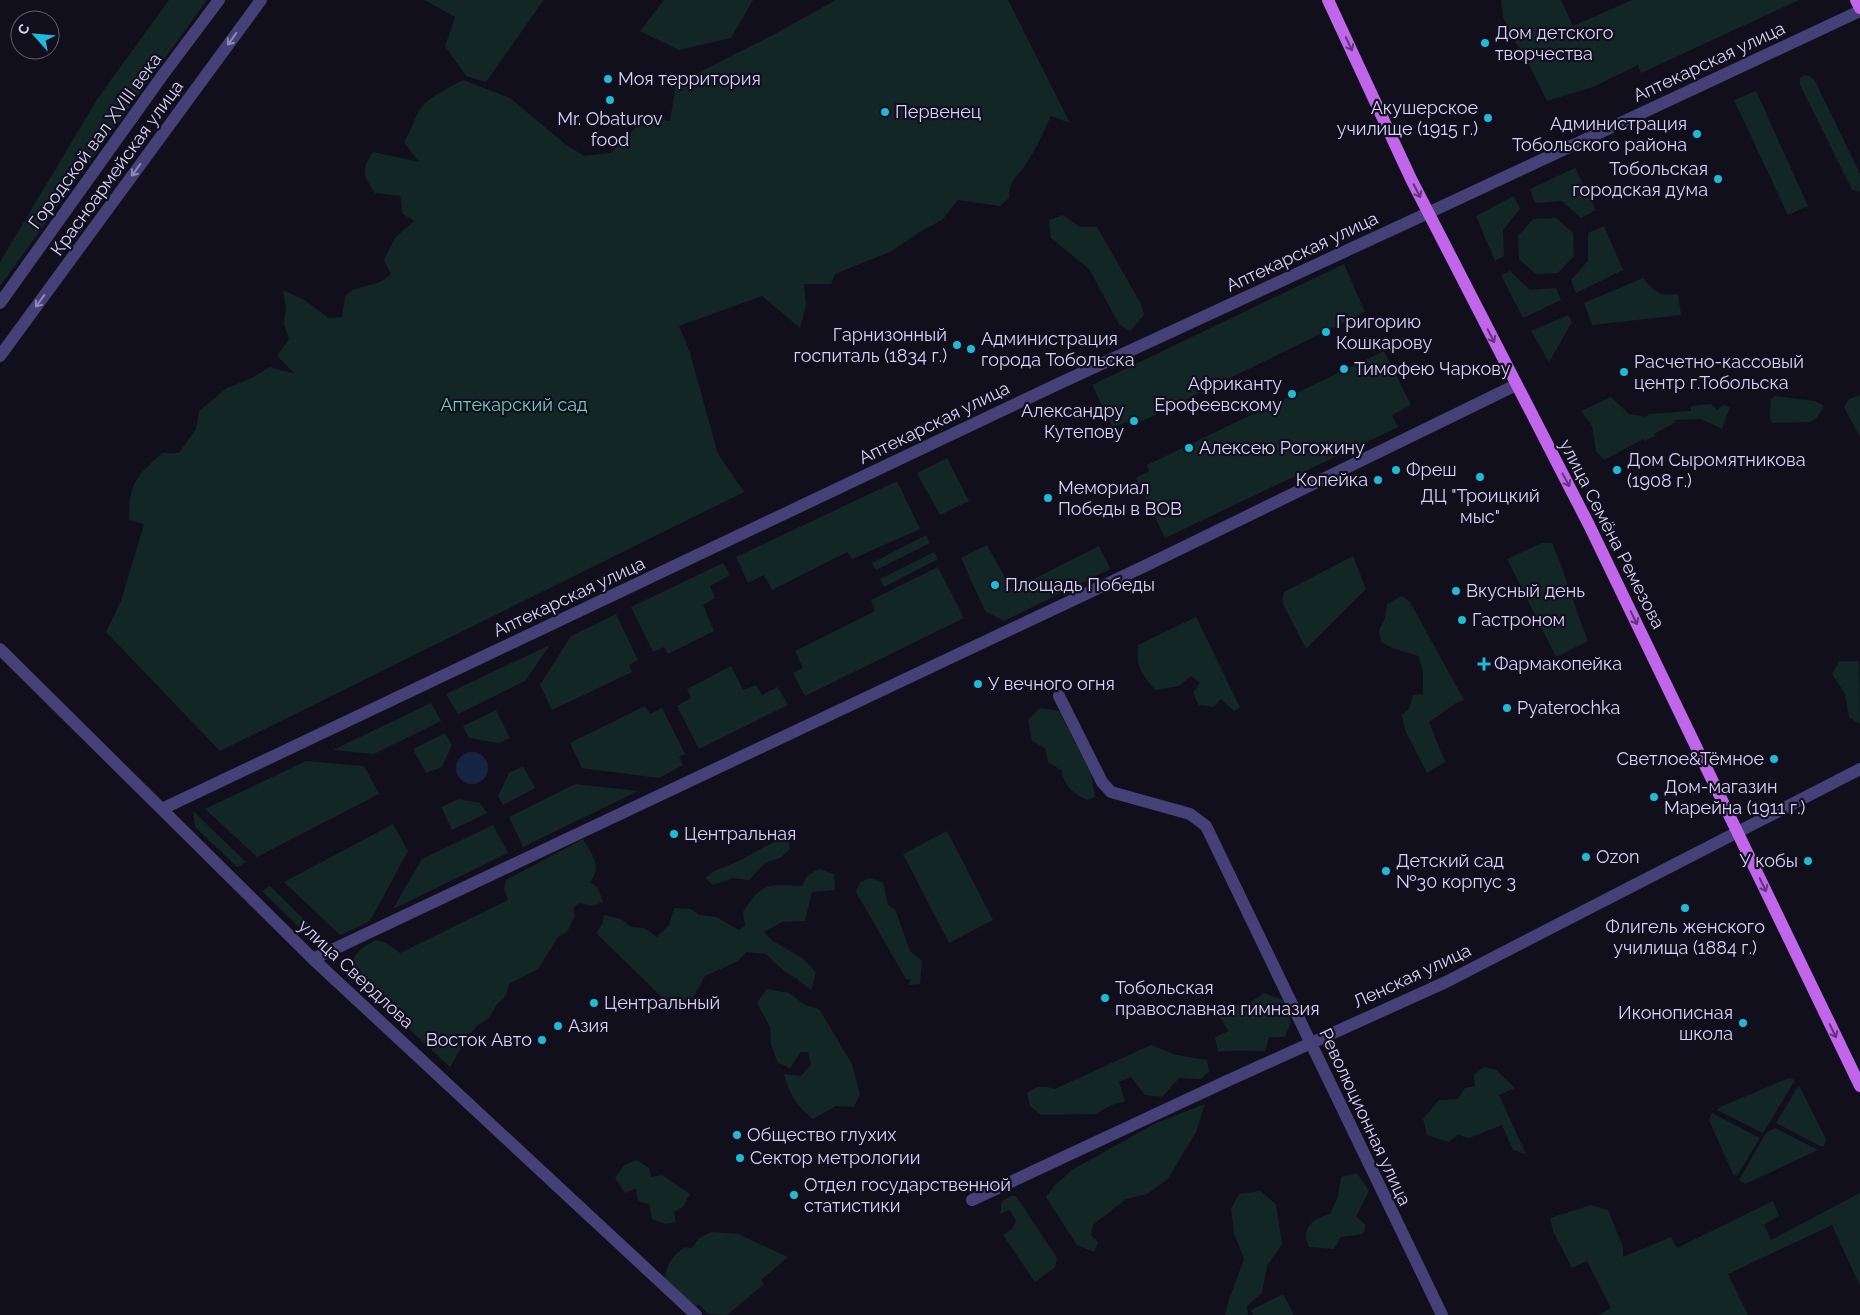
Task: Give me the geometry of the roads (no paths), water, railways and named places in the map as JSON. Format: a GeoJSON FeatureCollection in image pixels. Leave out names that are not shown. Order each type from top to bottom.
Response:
{"type":"FeatureCollection","features":[{"type":"Feature","properties":{"kind":"main road","name":"улица Семёна Ремезова"},"geometry":{"type":"LineString","coordinates":[[1328,0],[1428,213],[1593,534],[1860,1086]]}},
{"type":"Feature","properties":{"kind":"main road"},"geometry":{"type":"LineString","coordinates":[[1856,0],[1860,10]]}},
{"type":"Feature","properties":{"kind":"street","name":"Городской вал XVIII века"},"geometry":{"type":"LineString","coordinates":[[0,303],[162,76],[219,0]]}},
{"type":"Feature","properties":{"kind":"street","name":"Красноармейская улица"},"geometry":{"type":"LineString","coordinates":[[0,356],[261,0]]}},
{"type":"Feature","properties":{"kind":"street","name":"Аптекарская улица"},"geometry":{"type":"LineString","coordinates":[[162,809],[1058,384],[1860,10]]}},
{"type":"Feature","properties":{"kind":"street"},"geometry":{"type":"LineString","coordinates":[[313,958],[1147,565],[1516,385]]}},
{"type":"Feature","properties":{"kind":"street","name":"улица Свердлова"},"geometry":{"type":"LineString","coordinates":[[0,649],[313,958],[696,1315]]}},
{"type":"Feature","properties":{"kind":"street","name":"Революционная улица"},"geometry":{"type":"LineString","coordinates":[[1059,696],[1102,782],[1111,792],[1190,814],[1206,826],[1442,1315]]}},
{"type":"Feature","properties":{"kind":"street","name":"Ленская улица"},"geometry":{"type":"LineString","coordinates":[[972,1200],[1446,982],[1860,769]]}},
{"type":"Feature","properties":{"kind":"water"},"geometry":{"type":"Polygon","coordinates":[[[472,752],[478,753],[483,757],[487,762],[487,774],[483,779],[478,783],[472,784],[466,783],[461,779],[457,774],[456,768],[457,762],[461,757],[466,753],[472,752]]]}},
{"type":"Feature","properties":{"kind":"place","name":"Дом детского творчества"},"geometry":{"type":"Point","coordinates":[1485,43]}},
{"type":"Feature","properties":{"kind":"place","name":"Моя территория"},"geometry":{"type":"Point","coordinates":[608,79]}},
{"type":"Feature","properties":{"kind":"place","name":"Mr. Obaturov food"},"geometry":{"type":"Point","coordinates":[610,100]}},
{"type":"Feature","properties":{"kind":"place","name":"Первенец"},"geometry":{"type":"Point","coordinates":[885,112]}},
{"type":"Feature","properties":{"kind":"place","name":"Акушерское училище (1915 г.)"},"geometry":{"type":"Point","coordinates":[1488,118]}},
{"type":"Feature","properties":{"kind":"place","name":"Администрация Тобольского района"},"geometry":{"type":"Point","coordinates":[1697,134]}},
{"type":"Feature","properties":{"kind":"place","name":"Тобольская городская дума"},"geometry":{"type":"Point","coordinates":[1718,179]}},
{"type":"Feature","properties":{"kind":"place","name":"Григорию Кошкарову"},"geometry":{"type":"Point","coordinates":[1326,332]}},
{"type":"Feature","properties":{"kind":"place","name":"Гарнизонный госпиталь (1834 г.)"},"geometry":{"type":"Point","coordinates":[957,345]}},
{"type":"Feature","properties":{"kind":"place","name":"Администрация города Тобольска"},"geometry":{"type":"Point","coordinates":[971,349]}},
{"type":"Feature","properties":{"kind":"place","name":"Тимофею Чаркову"},"geometry":{"type":"Point","coordinates":[1344,369]}},
{"type":"Feature","properties":{"kind":"place","name":"Расчетно-кассовый центр г.Тобольска"},"geometry":{"type":"Point","coordinates":[1624,372]}},
{"type":"Feature","properties":{"kind":"place","name":"Африканту Ерофеевскому"},"geometry":{"type":"Point","coordinates":[1292,394]}},
{"type":"Feature","properties":{"kind":"place","name":"Александру Кутепову"},"geometry":{"type":"Point","coordinates":[1134,421]}},
{"type":"Feature","properties":{"kind":"place","name":"Алексею Рогожину"},"geometry":{"type":"Point","coordinates":[1189,448]}},
{"type":"Feature","properties":{"kind":"place","name":"Фреш"},"geometry":{"type":"Point","coordinates":[1396,470]}},
{"type":"Feature","properties":{"kind":"place","name":"Дом Сыромятникова (1908 г.)"},"geometry":{"type":"Point","coordinates":[1617,470]}},
{"type":"Feature","properties":{"kind":"place","name":"ДЦ \"Троицкий мыс\""},"geometry":{"type":"Point","coordinates":[1480,477]}},
{"type":"Feature","properties":{"kind":"place","name":"Копейка"},"geometry":{"type":"Point","coordinates":[1378,480]}},
{"type":"Feature","properties":{"kind":"place","name":"Мемориал Победы в ВОВ"},"geometry":{"type":"Point","coordinates":[1048,498]}},
{"type":"Feature","properties":{"kind":"place","name":"Площадь Победы"},"geometry":{"type":"Point","coordinates":[995,585]}},
{"type":"Feature","properties":{"kind":"place","name":"Вкусный день"},"geometry":{"type":"Point","coordinates":[1456,591]}},
{"type":"Feature","properties":{"kind":"place","name":"Гастроном"},"geometry":{"type":"Point","coordinates":[1462,620]}},
{"type":"Feature","properties":{"kind":"place","name":"Фармакопейка"},"geometry":{"type":"Point","coordinates":[1484,664]}},
{"type":"Feature","properties":{"kind":"place","name":"У вечного огня"},"geometry":{"type":"Point","coordinates":[978,684]}},
{"type":"Feature","properties":{"kind":"place","name":"Pyaterochka"},"geometry":{"type":"Point","coordinates":[1507,708]}},
{"type":"Feature","properties":{"kind":"place","name":"Светлое&Тёмное"},"geometry":{"type":"Point","coordinates":[1774,759]}},
{"type":"Feature","properties":{"kind":"place","name":"Дом-магазин Марейна (1911 г.)"},"geometry":{"type":"Point","coordinates":[1654,797]}},
{"type":"Feature","properties":{"kind":"place","name":"Центральная"},"geometry":{"type":"Point","coordinates":[674,834]}},
{"type":"Feature","properties":{"kind":"place","name":"Ozon"},"geometry":{"type":"Point","coordinates":[1586,857]}},
{"type":"Feature","properties":{"kind":"place","name":"У кобы"},"geometry":{"type":"Point","coordinates":[1808,861]}},
{"type":"Feature","properties":{"kind":"place","name":"Детский сад №30 корпус 3"},"geometry":{"type":"Point","coordinates":[1386,871]}},
{"type":"Feature","properties":{"kind":"place","name":"Флигель женского училища (1884 г.)"},"geometry":{"type":"Point","coordinates":[1685,908]}},
{"type":"Feature","properties":{"kind":"place","name":"Тобольская православная гимназия"},"geometry":{"type":"Point","coordinates":[1105,998]}},
{"type":"Feature","properties":{"kind":"place","name":"Центральный"},"geometry":{"type":"Point","coordinates":[594,1003]}},
{"type":"Feature","properties":{"kind":"place","name":"Иконописная школа"},"geometry":{"type":"Point","coordinates":[1743,1023]}},
{"type":"Feature","properties":{"kind":"place","name":"Азия"},"geometry":{"type":"Point","coordinates":[558,1026]}},
{"type":"Feature","properties":{"kind":"place","name":"Восток Авто"},"geometry":{"type":"Point","coordinates":[542,1040]}},
{"type":"Feature","properties":{"kind":"place","name":"Общество глухих"},"geometry":{"type":"Point","coordinates":[737,1135]}},
{"type":"Feature","properties":{"kind":"place","name":"Сектор метрологии"},"geometry":{"type":"Point","coordinates":[740,1158]}},
{"type":"Feature","properties":{"kind":"place","name":"Отдел государственной статистики"},"geometry":{"type":"Point","coordinates":[794,1195]}},
{"type":"Feature","properties":{"kind":"park label","name":"Аптекарский сад"},"geometry":{"type":"Point","coordinates":[514,405]}}]}
